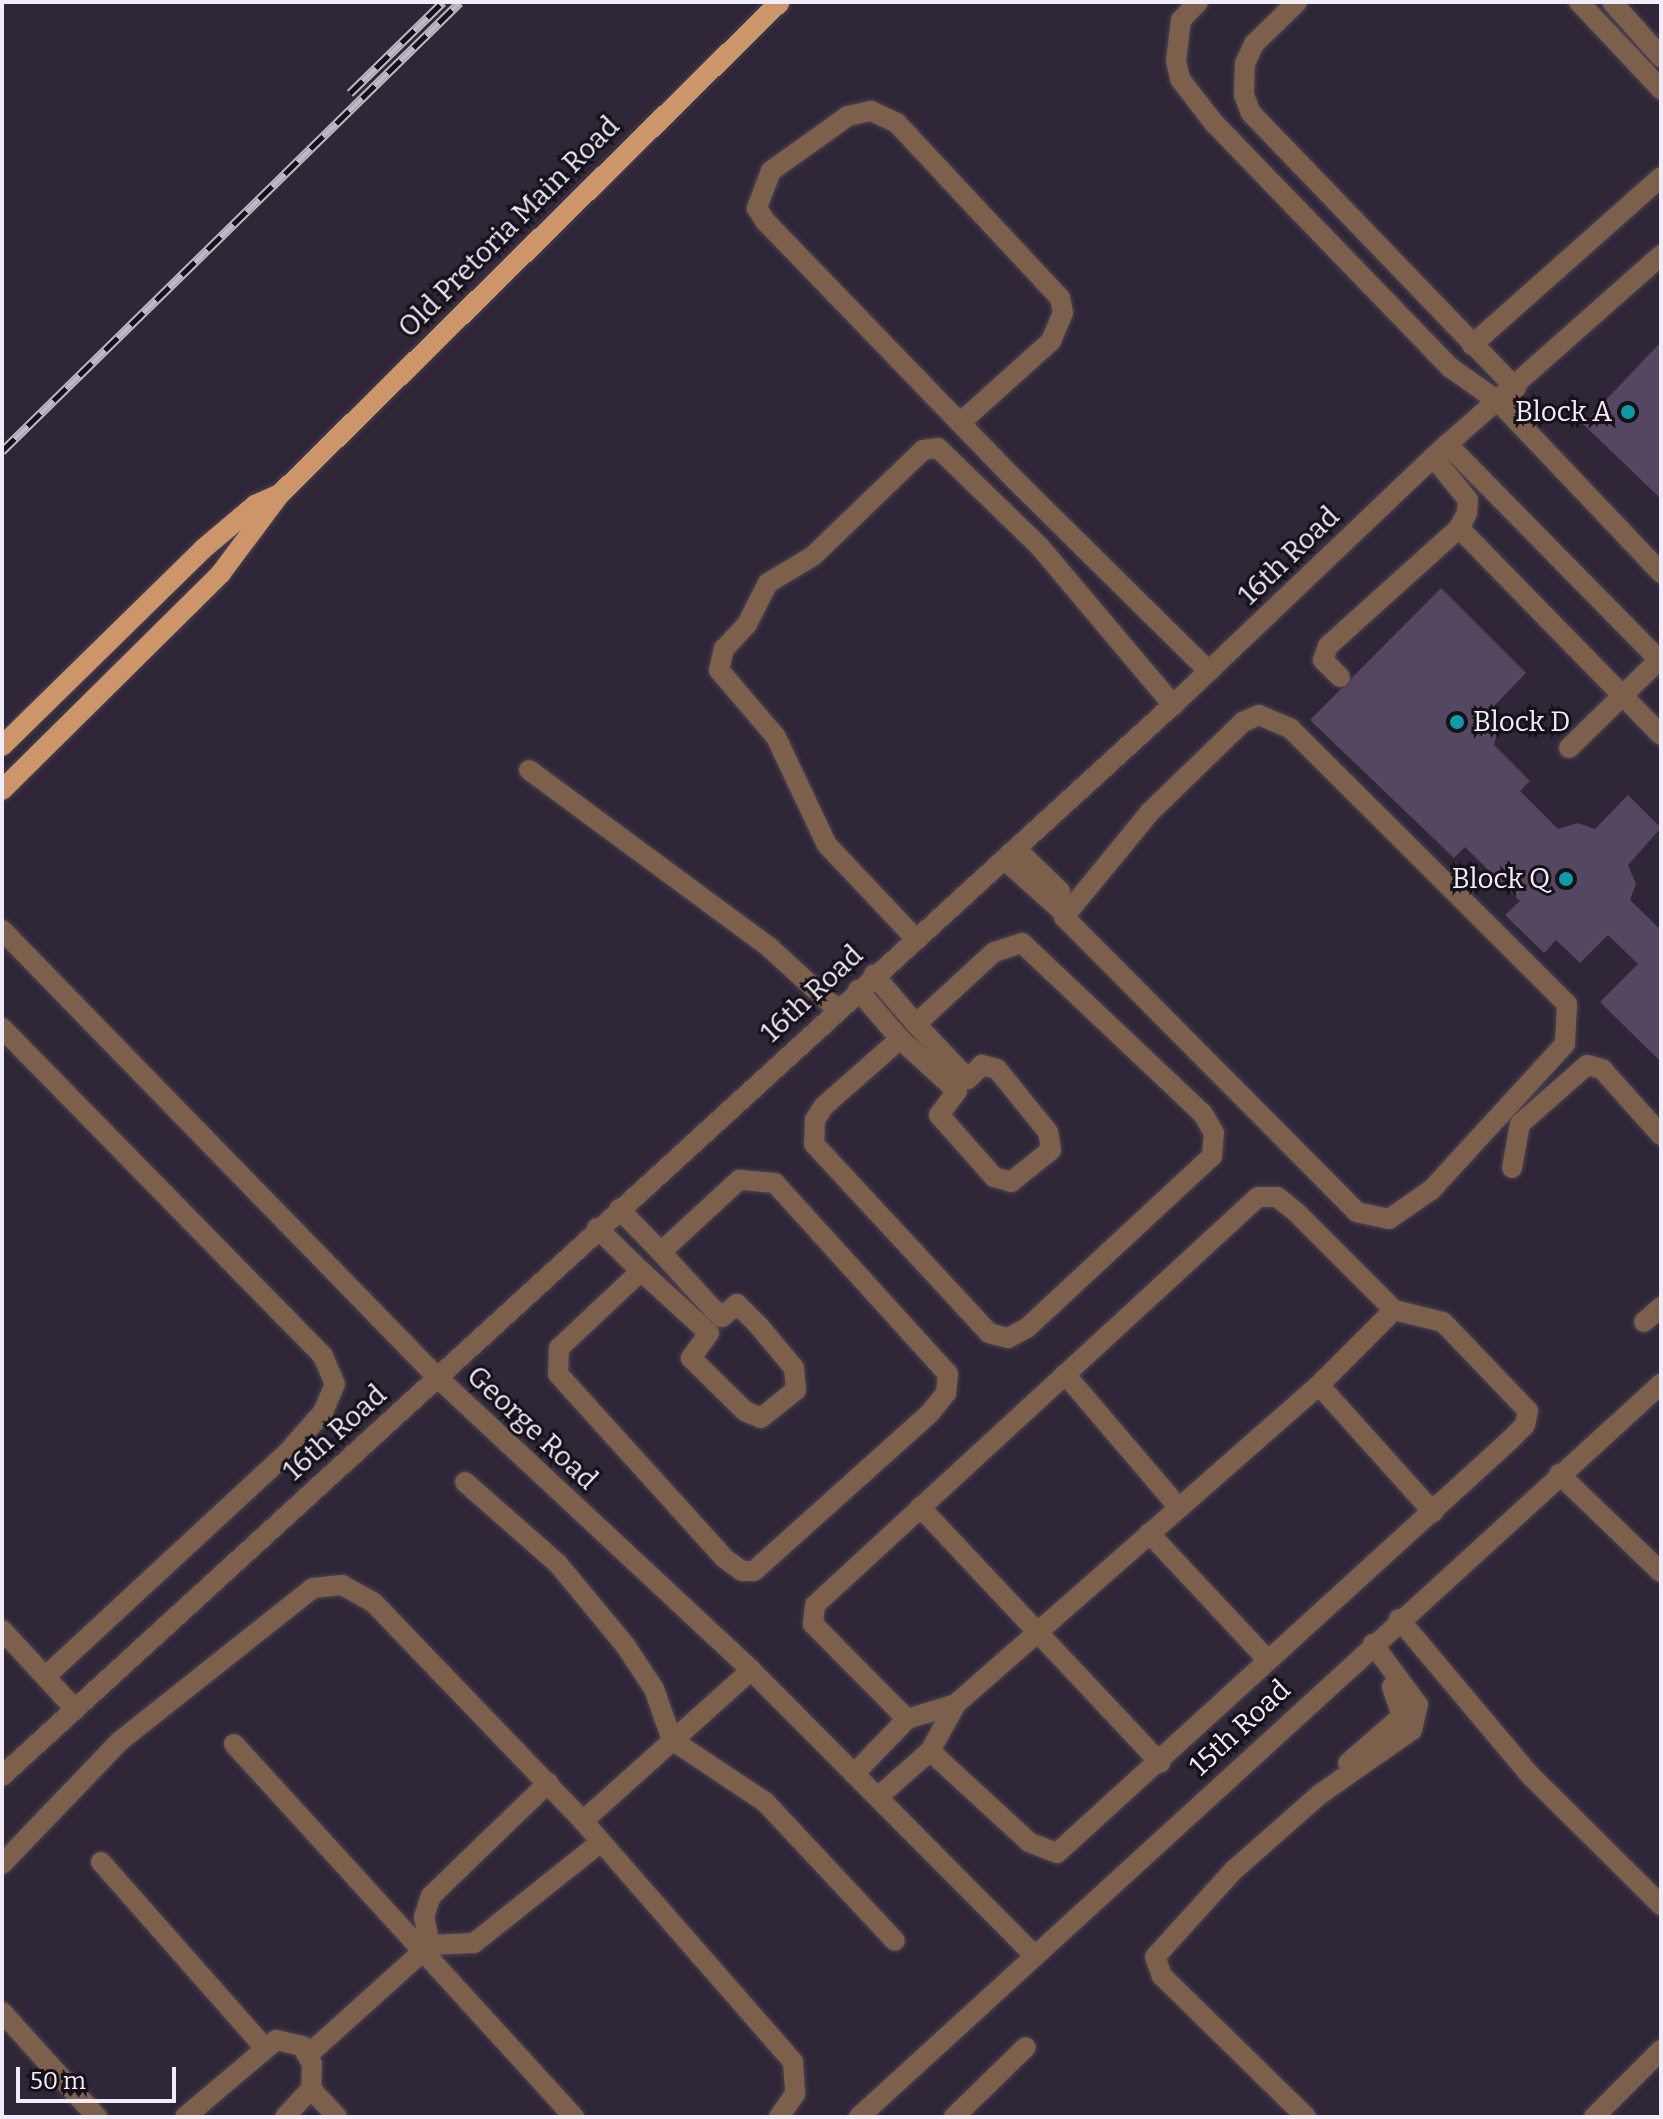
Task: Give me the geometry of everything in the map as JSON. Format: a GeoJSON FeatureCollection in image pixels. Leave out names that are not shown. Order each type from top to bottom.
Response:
{"type":"FeatureCollection","features":[{"type":"Feature","properties":{"kind":"main road","name":"Old Pretoria Main Road"},"geometry":{"type":"LineString","coordinates":[[2,790],[221,573],[280,494],[780,2]]}},
{"type":"Feature","properties":{"kind":"main road","name":"Old Pretoria Main Road"},"geometry":{"type":"LineString","coordinates":[[2,746],[203,549],[255,505],[280,494]]}},
{"type":"Feature","properties":{"kind":"street"},"geometry":{"type":"LineString","coordinates":[[1198,2],[1174,41],[1180,79],[1214,123],[1451,368],[1499,402],[1661,573]]}},
{"type":"Feature","properties":{"kind":"street"},"geometry":{"type":"LineString","coordinates":[[1297,2],[1254,44],[1245,63],[1244,95],[1251,113],[1516,388]]}},
{"type":"Feature","properties":{"kind":"street"},"geometry":{"type":"LineString","coordinates":[[1579,2],[1661,89]]}},
{"type":"Feature","properties":{"kind":"street"},"geometry":{"type":"LineString","coordinates":[[1612,2],[1661,57]]}},
{"type":"Feature","properties":{"kind":"street"},"geometry":{"type":"LineString","coordinates":[[960,423],[1051,341],[1063,313],[1060,298],[897,123],[871,111],[848,116],[771,171],[757,208],[960,423],[1209,671]]}},
{"type":"Feature","properties":{"kind":"street"},"geometry":{"type":"LineString","coordinates":[[1472,345],[1661,177]]}},
{"type":"Feature","properties":{"kind":"street","name":"16th Road"},"geometry":{"type":"LineString","coordinates":[[2,1776],[914,937],[1173,705],[1440,451],[1516,388],[1661,255]]}},
{"type":"Feature","properties":{"kind":"street"},"geometry":{"type":"LineString","coordinates":[[914,937],[827,845],[776,737],[719,670],[724,649],[747,624],[768,583],[813,556],[923,450],[938,448],[1040,547],[1110,638],[1173,705]]}},
{"type":"Feature","properties":{"kind":"street"},"geometry":{"type":"LineString","coordinates":[[1340,677],[1323,660],[1328,646],[1459,528],[1469,503],[1440,451]]}},
{"type":"Feature","properties":{"kind":"street"},"geometry":{"type":"LineString","coordinates":[[1440,451],[1660,661],[1569,748]]}},
{"type":"Feature","properties":{"kind":"street"},"geometry":{"type":"LineString","coordinates":[[1459,528],[1661,735]]}},
{"type":"Feature","properties":{"kind":"street"},"geometry":{"type":"LineString","coordinates":[[1010,854],[1069,908],[1365,1216],[1389,1219],[1412,1207],[1570,1034],[1567,1004],[1557,990],[1290,728],[1268,715],[1243,722],[1149,813],[1069,908]]}},
{"type":"Feature","properties":{"kind":"street"},"geometry":{"type":"LineString","coordinates":[[529,770],[770,948],[838,1010]]}},
{"type":"Feature","properties":{"kind":"street","name":"George Road"},"geometry":{"type":"LineString","coordinates":[[2,930],[437,1377],[751,1670],[1035,1956]]}},
{"type":"Feature","properties":{"kind":"street"},"geometry":{"type":"LineString","coordinates":[[900,1039],[824,1106],[812,1136],[824,1157],[999,1337],[1027,1328],[1212,1156],[1214,1133],[1203,1114],[1022,943],[994,952],[916,1024]]}},
{"type":"Feature","properties":{"kind":"street"},"geometry":{"type":"LineString","coordinates":[[874,975],[962,1085]]}},
{"type":"Feature","properties":{"kind":"street"},"geometry":{"type":"LineString","coordinates":[[858,990],[900,1039],[962,1085]]}},
{"type":"Feature","properties":{"kind":"street"},"geometry":{"type":"LineString","coordinates":[[2,1028],[323,1356],[335,1384],[323,1412],[288,1452],[46,1676]]}},
{"type":"Feature","properties":{"kind":"street"},"geometry":{"type":"LineString","coordinates":[[982,1065],[997,1069],[1048,1132],[1051,1150],[1011,1182],[999,1180],[939,1115],[962,1085],[982,1065]]}},
{"type":"Feature","properties":{"kind":"street"},"geometry":{"type":"LineString","coordinates":[[1512,1168],[1520,1124],[1587,1065],[1602,1069],[1661,1135]]}},
{"type":"Feature","properties":{"kind":"street"},"geometry":{"type":"LineString","coordinates":[[641,1271],[559,1348],[558,1374],[724,1558],[742,1571],[754,1571],[930,1413],[946,1393],[948,1374],[770,1180],[739,1180],[661,1252]]}},
{"type":"Feature","properties":{"kind":"street"},"geometry":{"type":"LineString","coordinates":[[907,1719],[823,1636],[810,1616],[828,1591],[1267,1194],[1295,1211],[1394,1310],[1443,1322],[1528,1411],[1525,1425],[1071,1844],[1048,1854],[930,1751]]}},
{"type":"Feature","properties":{"kind":"street"},"geometry":{"type":"LineString","coordinates":[[619,1209],[722,1317]]}},
{"type":"Feature","properties":{"kind":"street"},"geometry":{"type":"LineString","coordinates":[[597,1228],[709,1333]]}},
{"type":"Feature","properties":{"kind":"street"},"geometry":{"type":"LineString","coordinates":[[733,1304],[748,1315],[794,1368],[796,1390],[770,1414],[754,1417],[691,1358],[722,1317],[733,1304]]}},
{"type":"Feature","properties":{"kind":"street"},"geometry":{"type":"LineString","coordinates":[[1644,1322],[1661,1307]]}},
{"type":"Feature","properties":{"kind":"street"},"geometry":{"type":"LineString","coordinates":[[878,1797],[930,1751],[956,1704],[1319,1385],[1394,1310]]}},
{"type":"Feature","properties":{"kind":"street"},"geometry":{"type":"LineString","coordinates":[[1065,1374],[1178,1507]]}},
{"type":"Feature","properties":{"kind":"street","name":"15th Road"},"geometry":{"type":"LineString","coordinates":[[859,2117],[1399,1619],[1661,1384]]}},
{"type":"Feature","properties":{"kind":"street"},"geometry":{"type":"LineString","coordinates":[[1319,1385],[1433,1512]]}},
{"type":"Feature","properties":{"kind":"street"},"geometry":{"type":"LineString","coordinates":[[1559,1474],[1661,1572]]}},
{"type":"Feature","properties":{"kind":"street"},"geometry":{"type":"LineString","coordinates":[[465,1482],[558,1564],[625,1645],[654,1689],[672,1740],[765,1802],[895,1941]]}},
{"type":"Feature","properties":{"kind":"street"},"geometry":{"type":"LineString","coordinates":[[920,1507],[1041,1632],[1160,1763]]}},
{"type":"Feature","properties":{"kind":"street"},"geometry":{"type":"LineString","coordinates":[[1149,1533],[1268,1660]]}},
{"type":"Feature","properties":{"kind":"street"},"geometry":{"type":"LineString","coordinates":[[2,1864],[120,1741],[297,1596],[325,1585],[358,1590],[548,1783],[793,2062],[795,2094],[779,2117]]}},
{"type":"Feature","properties":{"kind":"street"},"geometry":{"type":"LineString","coordinates":[[1399,1619],[1530,1775],[1661,1905]]}},
{"type":"Feature","properties":{"kind":"street"},"geometry":{"type":"LineString","coordinates":[[2,1630],[75,1709]]}},
{"type":"Feature","properties":{"kind":"street"},"geometry":{"type":"LineString","coordinates":[[1306,2117],[1162,1976],[1155,1957],[1223,1881],[1319,1795],[1391,1750],[1418,1718],[1411,1693],[1368,1649]]}},
{"type":"Feature","properties":{"kind":"street"},"geometry":{"type":"LineString","coordinates":[[583,1821],[751,1670]]}},
{"type":"Feature","properties":{"kind":"street"},"geometry":{"type":"LineString","coordinates":[[854,1774],[907,1719],[956,1704]]}},
{"type":"Feature","properties":{"kind":"street"},"geometry":{"type":"LineString","coordinates":[[234,1744],[425,1949],[574,2117]]}},
{"type":"Feature","properties":{"kind":"street"},"geometry":{"type":"LineString","coordinates":[[425,1949],[424,1917],[431,1896],[548,1783]]}},
{"type":"Feature","properties":{"kind":"street"},"geometry":{"type":"LineString","coordinates":[[337,2117],[311,2089],[310,2053],[425,1949],[474,1943],[601,1842]]}},
{"type":"Feature","properties":{"kind":"street"},"geometry":{"type":"LineString","coordinates":[[101,1862],[263,2046]]}},
{"type":"Feature","properties":{"kind":"street"},"geometry":{"type":"LineString","coordinates":[[2,2012],[97,2117]]}},
{"type":"Feature","properties":{"kind":"street"},"geometry":{"type":"LineString","coordinates":[[185,2117],[263,2046],[285,2040],[310,2053]]}},
{"type":"Feature","properties":{"kind":"street"},"geometry":{"type":"LineString","coordinates":[[954,2117],[1026,2047]]}},
{"type":"Feature","properties":{"kind":"street"},"geometry":{"type":"LineString","coordinates":[[1594,2117],[1661,2050]]}},
{"type":"Feature","properties":{"kind":"street"},"geometry":{"type":"LineString","coordinates":[[285,2117],[311,2089]]}},
{"type":"Feature","properties":{"kind":"building","name":"Block A"},"geometry":{"type":"Polygon","coordinates":[[[1661,342],[1661,499],[1583,424],[1661,342]]]}},
{"type":"Feature","properties":{"kind":"building"},"geometry":{"type":"Polygon","coordinates":[[[1441,588],[1526,673],[1494,706],[1499,724],[1494,745],[1530,781],[1520,791],[1558,829],[1578,823],[1595,829],[1628,795],[1661,828],[1628,865],[1636,884],[1630,900],[1661,930],[1661,1062],[1600,1002],[1638,964],[1608,935],[1580,963],[1556,940],[1544,953],[1505,915],[1520,901],[1465,847],[1454,858],[1310,720],[1441,588]]]}},
{"type":"Feature","properties":{"kind":"railway"},"geometry":{"type":"LineString","coordinates":[[350,93],[443,2]]}},
{"type":"Feature","properties":{"kind":"railway"},"geometry":{"type":"LineString","coordinates":[[2,451],[460,2]]}},
{"type":"Feature","properties":{"kind":"place","name":"Block A"},"geometry":{"type":"Point","coordinates":[1628,412]}},
{"type":"Feature","properties":{"kind":"place","name":"Block D"},"geometry":{"type":"Point","coordinates":[1457,722]}},
{"type":"Feature","properties":{"kind":"place","name":"Block Q"},"geometry":{"type":"Point","coordinates":[1566,879]}}]}
